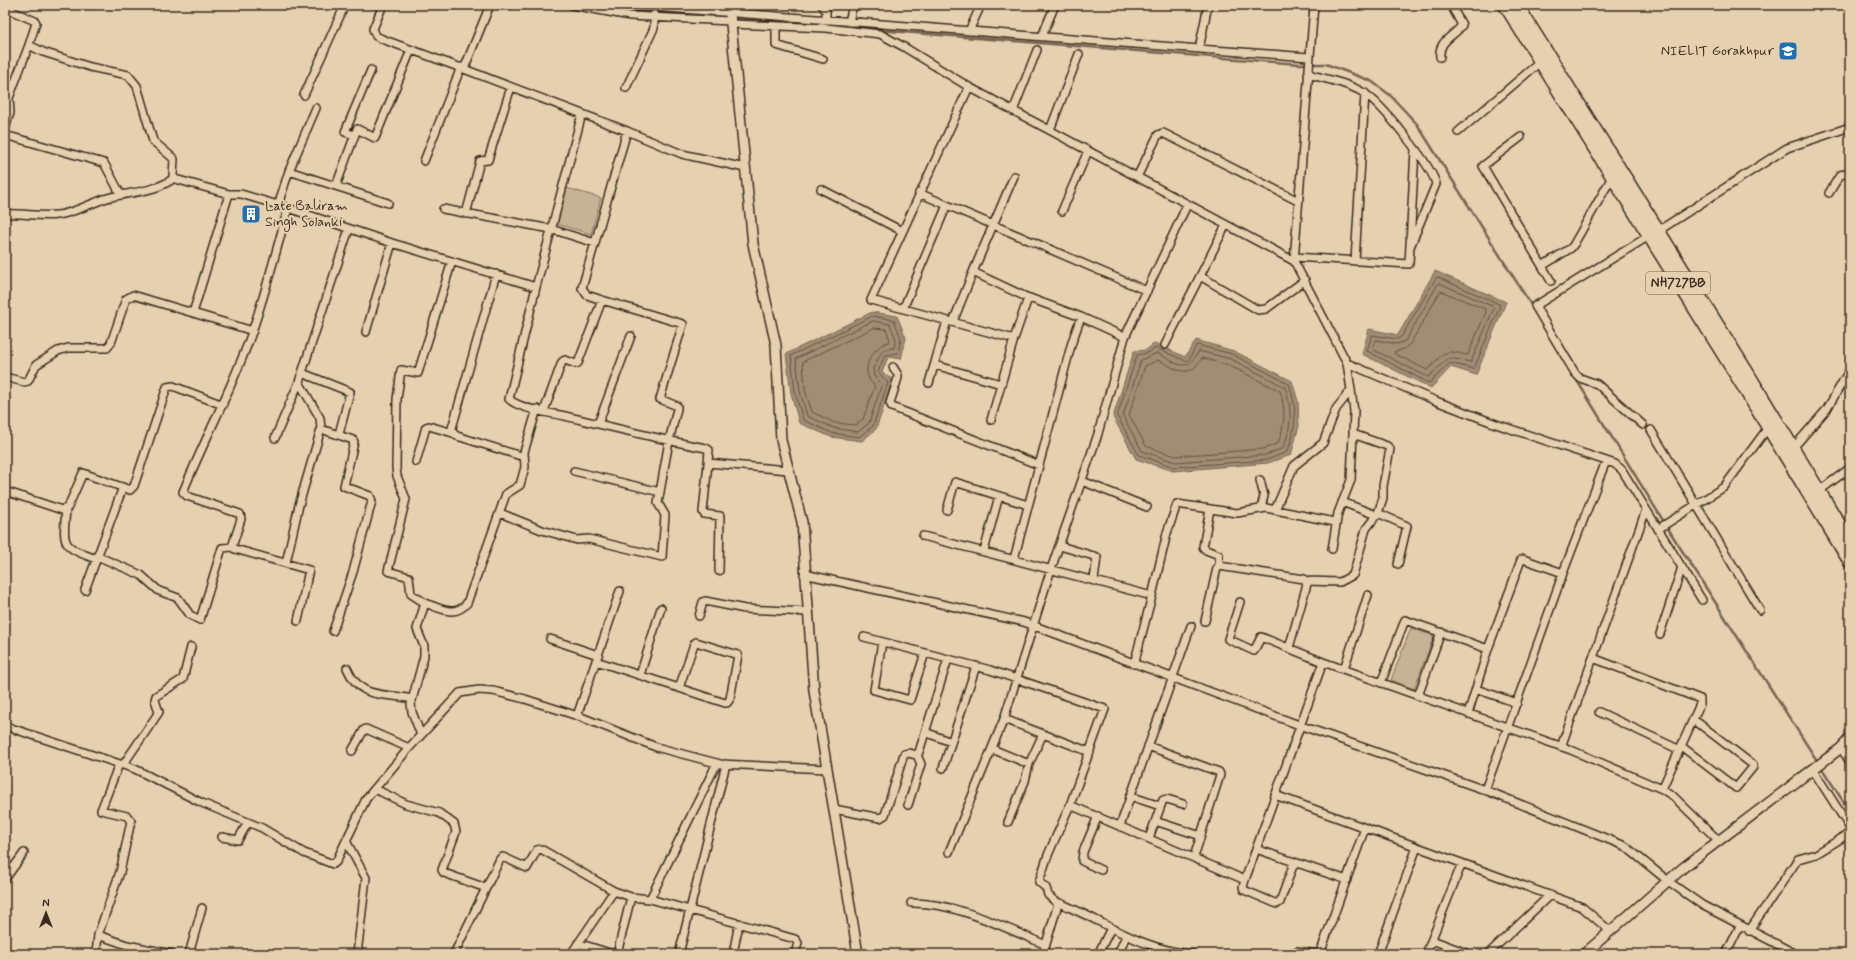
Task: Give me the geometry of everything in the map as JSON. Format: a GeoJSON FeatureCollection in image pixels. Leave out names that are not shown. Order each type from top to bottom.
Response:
{"type":"FeatureCollection","features":[{"type":"Feature","properties":{"kind":"highway","name":"NH727BB"},"geometry":{"type":"LineString","coordinates":[[1505,5],[1612,177],[1653,233]]}},
{"type":"Feature","properties":{"kind":"highway","name":"NH727BB"},"geometry":{"type":"LineString","coordinates":[[1517,5],[1653,233],[1772,423],[1850,562]]}},
{"type":"Feature","properties":{"kind":"highway","name":"NH727BB"},"geometry":{"type":"LineString","coordinates":[[1772,423],[1793,448],[1850,542]]}},
{"type":"Feature","properties":{"kind":"street"},"geometry":{"type":"LineString","coordinates":[[16,12],[19,5]]}},
{"type":"Feature","properties":{"kind":"street"},"geometry":{"type":"LineString","coordinates":[[304,95],[345,5]]}},
{"type":"Feature","properties":{"kind":"street"},"geometry":{"type":"LineString","coordinates":[[383,5],[374,29],[376,36],[626,130],[682,154],[745,168]]}},
{"type":"Feature","properties":{"kind":"street"},"geometry":{"type":"LineString","coordinates":[[424,161],[462,68],[490,5]]}},
{"type":"Feature","properties":{"kind":"street"},"geometry":{"type":"LineString","coordinates":[[572,5],[630,16],[654,12],[729,16],[776,26],[826,28],[880,34],[970,87],[1088,152],[1187,205],[1294,259],[1355,261],[1407,265],[1410,262],[1415,148]]}},
{"type":"Feature","properties":{"kind":"street"},"geometry":{"type":"LineString","coordinates":[[621,5],[654,12],[826,20],[969,30],[1310,58]]}},
{"type":"Feature","properties":{"kind":"street"},"geometry":{"type":"LineString","coordinates":[[822,5],[826,11],[826,20]]}},
{"type":"Feature","properties":{"kind":"street"},"geometry":{"type":"LineString","coordinates":[[849,22],[854,5]]}},
{"type":"Feature","properties":{"kind":"street"},"geometry":{"type":"LineString","coordinates":[[969,30],[981,5]]}},
{"type":"Feature","properties":{"kind":"street"},"geometry":{"type":"LineString","coordinates":[[1042,36],[1055,5]]}},
{"type":"Feature","properties":{"kind":"street"},"geometry":{"type":"LineString","coordinates":[[1199,49],[1208,5]]}},
{"type":"Feature","properties":{"kind":"street"},"geometry":{"type":"LineString","coordinates":[[1314,5],[1294,259],[1347,363],[1354,411],[1351,480],[1335,522],[1332,549]]}},
{"type":"Feature","properties":{"kind":"street"},"geometry":{"type":"LineString","coordinates":[[1440,57],[1440,49],[1443,44],[1462,25],[1451,5]]}},
{"type":"Feature","properties":{"kind":"street"},"geometry":{"type":"LineString","coordinates":[[5,8],[35,22],[36,26],[9,98],[10,113],[5,129]]}},
{"type":"Feature","properties":{"kind":"street"},"geometry":{"type":"LineString","coordinates":[[626,88],[654,28],[654,12]]}},
{"type":"Feature","properties":{"kind":"street"},"geometry":{"type":"LineString","coordinates":[[729,16],[753,244],[776,346],[781,440],[802,522],[804,574],[814,691],[858,954]]}},
{"type":"Feature","properties":{"kind":"street"},"geometry":{"type":"LineString","coordinates":[[776,26],[776,46],[823,59]]}},
{"type":"Feature","properties":{"kind":"street"},"geometry":{"type":"LineString","coordinates":[[5,214],[57,216],[98,201],[157,186],[169,182],[174,178],[175,162],[153,141],[135,82],[128,75],[90,67],[43,52],[30,45]]}},
{"type":"Feature","properties":{"kind":"street"},"geometry":{"type":"LineString","coordinates":[[336,186],[357,129],[375,138],[411,50]]}},
{"type":"Feature","properties":{"kind":"street"},"geometry":{"type":"LineString","coordinates":[[1013,111],[1037,50]]}},
{"type":"Feature","properties":{"kind":"street"},"geometry":{"type":"LineString","coordinates":[[1050,130],[1079,54]]}},
{"type":"Feature","properties":{"kind":"street"},"geometry":{"type":"LineString","coordinates":[[1458,132],[1540,62]]}},
{"type":"Feature","properties":{"kind":"street"},"geometry":{"type":"LineString","coordinates":[[354,135],[345,132],[371,70]]}},
{"type":"Feature","properties":{"kind":"street"},"geometry":{"type":"LineString","coordinates":[[1309,71],[1365,93],[1378,104],[1415,148],[1435,180],[1436,184],[1410,247]]}},
{"type":"Feature","properties":{"kind":"street"},"geometry":{"type":"LineString","coordinates":[[466,214],[480,161],[488,160],[511,87]]}},
{"type":"Feature","properties":{"kind":"street"},"geometry":{"type":"LineString","coordinates":[[970,87],[919,193],[871,299],[1014,339]]}},
{"type":"Feature","properties":{"kind":"street"},"geometry":{"type":"LineString","coordinates":[[1355,261],[1365,93]]}},
{"type":"Feature","properties":{"kind":"street"},"geometry":{"type":"LineString","coordinates":[[278,205],[289,171],[316,108]]}},
{"type":"Feature","properties":{"kind":"street"},"geometry":{"type":"LineString","coordinates":[[582,114],[536,287],[509,399],[513,403],[540,410],[708,448],[703,512],[704,514],[720,516],[719,571]]}},
{"type":"Feature","properties":{"kind":"street"},"geometry":{"type":"LineString","coordinates":[[1643,425],[1597,384],[1580,378],[1575,373],[1535,306],[1787,148],[1850,127]]}},
{"type":"Feature","properties":{"kind":"street"},"geometry":{"type":"LineString","coordinates":[[500,513],[526,525],[577,540],[589,539],[662,557],[666,515],[658,503],[669,440],[677,407],[660,399],[682,324],[587,295],[582,288],[626,130]]}},
{"type":"Feature","properties":{"kind":"street"},"geometry":{"type":"LineString","coordinates":[[1137,178],[1158,135],[1163,133],[1298,201]]}},
{"type":"Feature","properties":{"kind":"street"},"geometry":{"type":"LineString","coordinates":[[5,135],[104,163],[107,165],[121,195]]}},
{"type":"Feature","properties":{"kind":"street"},"geometry":{"type":"LineString","coordinates":[[1521,137],[1483,166],[1551,281]]}},
{"type":"Feature","properties":{"kind":"street"},"geometry":{"type":"LineString","coordinates":[[1062,211],[1088,152]]}},
{"type":"Feature","properties":{"kind":"street"},"geometry":{"type":"LineString","coordinates":[[289,171],[388,203]]}},
{"type":"Feature","properties":{"kind":"street"},"geometry":{"type":"LineString","coordinates":[[1829,193],[1840,175],[1850,173]]}},
{"type":"Feature","properties":{"kind":"street"},"geometry":{"type":"LineString","coordinates":[[930,383],[950,322],[1014,176]]}},
{"type":"Feature","properties":{"kind":"street"},"geometry":{"type":"LineString","coordinates":[[1542,266],[1571,248],[1612,177]]}},
{"type":"Feature","properties":{"kind":"street"},"geometry":{"type":"LineString","coordinates":[[174,178],[229,194],[241,194],[288,208],[392,243],[536,287]]}},
{"type":"Feature","properties":{"kind":"street"},"geometry":{"type":"LineString","coordinates":[[821,189],[902,231]]}},
{"type":"Feature","properties":{"kind":"street"},"geometry":{"type":"LineString","coordinates":[[919,193],[1147,291]]}},
{"type":"Feature","properties":{"kind":"street"},"geometry":{"type":"LineString","coordinates":[[193,313],[229,194]]}},
{"type":"Feature","properties":{"kind":"street"},"geometry":{"type":"LineString","coordinates":[[903,309],[947,205]]}},
{"type":"Feature","properties":{"kind":"street"},"geometry":{"type":"LineString","coordinates":[[949,852],[1004,719],[1051,569],[1097,437],[1125,337],[1187,205]]}},
{"type":"Feature","properties":{"kind":"street"},"geometry":{"type":"LineString","coordinates":[[232,547],[241,519],[240,514],[186,496],[183,492],[223,405],[252,331],[288,208]]}},
{"type":"Feature","properties":{"kind":"street"},"geometry":{"type":"LineString","coordinates":[[443,209],[552,229],[595,242]]}},
{"type":"Feature","properties":{"kind":"street"},"geometry":{"type":"LineString","coordinates":[[1165,345],[1226,225]]}},
{"type":"Feature","properties":{"kind":"street"},"geometry":{"type":"LineString","coordinates":[[275,438],[299,382],[348,228]]}},
{"type":"Feature","properties":{"kind":"street"},"geometry":{"type":"LineString","coordinates":[[366,332],[392,243]]}},
{"type":"Feature","properties":{"kind":"street"},"geometry":{"type":"LineString","coordinates":[[452,261],[418,373],[401,370],[397,399],[395,445],[397,476],[406,499],[388,571],[408,576],[411,594],[425,603],[454,612],[463,609],[472,592],[506,494],[520,485],[525,467],[524,457],[540,410],[562,362],[565,360],[576,364],[578,363],[602,300]]}},
{"type":"Feature","properties":{"kind":"street"},"geometry":{"type":"LineString","coordinates":[[973,272],[1028,298],[1081,317],[1125,337]]}},
{"type":"Feature","properties":{"kind":"street"},"geometry":{"type":"LineString","coordinates":[[453,433],[452,428],[496,274]]}},
{"type":"Feature","properties":{"kind":"street"},"geometry":{"type":"LineString","coordinates":[[1200,276],[1258,310],[1266,309],[1305,280]]}},
{"type":"Feature","properties":{"kind":"street"},"geometry":{"type":"LineString","coordinates":[[5,377],[24,382],[28,381],[36,365],[63,349],[107,348],[111,343],[126,299],[133,295],[252,331]]}},
{"type":"Feature","properties":{"kind":"street"},"geometry":{"type":"LineString","coordinates":[[991,420],[1014,339],[1028,298]]}},
{"type":"Feature","properties":{"kind":"street"},"geometry":{"type":"LineString","coordinates":[[1014,559],[1072,342],[1081,317]]}},
{"type":"Feature","properties":{"kind":"street"},"geometry":{"type":"LineString","coordinates":[[598,424],[631,336]]}},
{"type":"Feature","properties":{"kind":"street"},"geometry":{"type":"LineString","coordinates":[[1347,363],[1436,401],[1496,424],[1615,464],[1622,470],[1646,510],[1662,526],[1682,567],[1702,600]]}},
{"type":"Feature","properties":{"kind":"street"},"geometry":{"type":"LineString","coordinates":[[935,365],[1001,384]]}},
{"type":"Feature","properties":{"kind":"street"},"geometry":{"type":"LineString","coordinates":[[893,367],[898,375],[898,378],[890,403],[892,407],[1039,464]]}},
{"type":"Feature","properties":{"kind":"street"},"geometry":{"type":"LineString","coordinates":[[1793,448],[1826,409],[1850,369]]}},
{"type":"Feature","properties":{"kind":"street"},"geometry":{"type":"LineString","coordinates":[[302,373],[350,392],[339,434]]}},
{"type":"Feature","properties":{"kind":"street"},"geometry":{"type":"LineString","coordinates":[[286,563],[299,505],[321,429],[320,418],[299,382]]}},
{"type":"Feature","properties":{"kind":"street"},"geometry":{"type":"LineString","coordinates":[[223,405],[173,386],[167,387],[134,486],[130,490],[83,473],[66,509],[64,534],[68,547],[72,551],[97,558],[141,575],[159,591],[178,598],[190,615],[200,620],[222,548],[232,547],[234,549],[309,570],[298,621]]}},
{"type":"Feature","properties":{"kind":"street"},"geometry":{"type":"LineString","coordinates":[[1274,510],[1294,466],[1301,458],[1323,443],[1336,409],[1351,390]]}},
{"type":"Feature","properties":{"kind":"street"},"geometry":{"type":"LineString","coordinates":[[1662,526],[1724,487],[1772,423]]}},
{"type":"Feature","properties":{"kind":"street"},"geometry":{"type":"LineString","coordinates":[[416,462],[426,427],[429,426],[524,457]]}},
{"type":"Feature","properties":{"kind":"street"},"geometry":{"type":"LineString","coordinates":[[321,429],[352,438],[354,442],[344,486],[370,496],[372,502],[353,572],[333,631]]}},
{"type":"Feature","properties":{"kind":"street"},"geometry":{"type":"LineString","coordinates":[[1652,430],[1760,610]]}},
{"type":"Feature","properties":{"kind":"street"},"geometry":{"type":"LineString","coordinates":[[1219,566],[1304,579],[1307,581],[1340,582],[1353,575],[1366,529],[1377,514],[1383,498],[1382,486],[1390,449],[1387,446],[1353,434]]}},
{"type":"Feature","properties":{"kind":"street"},"geometry":{"type":"LineString","coordinates":[[1485,790],[1563,573],[1606,461]]}},
{"type":"Feature","properties":{"kind":"street"},"geometry":{"type":"LineString","coordinates":[[708,463],[788,470]]}},
{"type":"Feature","properties":{"kind":"street"},"geometry":{"type":"LineString","coordinates":[[1819,491],[1850,468]]}},
{"type":"Feature","properties":{"kind":"street"},"geometry":{"type":"LineString","coordinates":[[574,471],[660,492]]}},
{"type":"Feature","properties":{"kind":"street"},"geometry":{"type":"LineString","coordinates":[[1260,480],[1264,496],[1262,508]]}},
{"type":"Feature","properties":{"kind":"street"},"geometry":{"type":"LineString","coordinates":[[1082,481],[1147,507]]}},
{"type":"Feature","properties":{"kind":"street"},"geometry":{"type":"LineString","coordinates":[[947,510],[955,482],[1028,506]]}},
{"type":"Feature","properties":{"kind":"street"},"geometry":{"type":"LineString","coordinates":[[85,590],[123,487]]}},
{"type":"Feature","properties":{"kind":"street"},"geometry":{"type":"LineString","coordinates":[[5,491],[62,510],[66,509]]}},
{"type":"Feature","properties":{"kind":"street"},"geometry":{"type":"LineString","coordinates":[[984,551],[999,496]]}},
{"type":"Feature","properties":{"kind":"street"},"geometry":{"type":"LineString","coordinates":[[1342,502],[1407,526],[1398,564]]}},
{"type":"Feature","properties":{"kind":"street"},"geometry":{"type":"LineString","coordinates":[[1134,664],[1175,505],[1179,504],[1237,513],[1262,508],[1335,522]]}},
{"type":"Feature","properties":{"kind":"street"},"geometry":{"type":"LineString","coordinates":[[1205,621],[1217,568],[1219,566],[1219,555],[1206,550],[1204,546],[1210,509]]}},
{"type":"Feature","properties":{"kind":"street"},"geometry":{"type":"LineString","coordinates":[[1561,747],[1646,510]]}},
{"type":"Feature","properties":{"kind":"street"},"geometry":{"type":"LineString","coordinates":[[923,536],[1152,596]]}},
{"type":"Feature","properties":{"kind":"street"},"geometry":{"type":"LineString","coordinates":[[1060,546],[1096,556],[1097,559],[1094,580]]}},
{"type":"Feature","properties":{"kind":"street"},"geometry":{"type":"LineString","coordinates":[[1468,714],[1488,649],[1522,559],[1563,573]]}},
{"type":"Feature","properties":{"kind":"street"},"geometry":{"type":"LineString","coordinates":[[1660,634],[1682,567]]}},
{"type":"Feature","properties":{"kind":"street"},"geometry":{"type":"LineString","coordinates":[[804,574],[1024,622],[1299,725],[1485,790],[1625,846],[1668,881],[1702,905],[1749,931],[1792,952]]}},
{"type":"Feature","properties":{"kind":"street"},"geometry":{"type":"LineString","coordinates":[[1289,648],[1307,581]]}},
{"type":"Feature","properties":{"kind":"street"},"geometry":{"type":"LineString","coordinates":[[577,716],[620,591]]}},
{"type":"Feature","properties":{"kind":"street"},"geometry":{"type":"LineString","coordinates":[[1344,669],[1368,595]]}},
{"type":"Feature","properties":{"kind":"street"},"geometry":{"type":"LineString","coordinates":[[700,616],[703,602],[705,601],[745,609],[807,612]]}},
{"type":"Feature","properties":{"kind":"street"},"geometry":{"type":"LineString","coordinates":[[1240,602],[1228,639],[1254,651],[1260,637],[1323,662],[1561,747],[1662,789],[1674,796],[1718,840]]}},
{"type":"Feature","properties":{"kind":"street"},"geometry":{"type":"LineString","coordinates":[[421,735],[411,708],[424,656],[424,646],[417,629],[425,603]]}},
{"type":"Feature","properties":{"kind":"street"},"geometry":{"type":"LineString","coordinates":[[640,675],[661,608]]}},
{"type":"Feature","properties":{"kind":"street"},"geometry":{"type":"LineString","coordinates":[[1381,682],[1405,620],[1488,649]]}},
{"type":"Feature","properties":{"kind":"street"},"geometry":{"type":"LineString","coordinates":[[1120,826],[1190,626]]}},
{"type":"Feature","properties":{"kind":"street"},"geometry":{"type":"LineString","coordinates":[[1418,696],[1441,632]]}},
{"type":"Feature","properties":{"kind":"street"},"geometry":{"type":"LineString","coordinates":[[864,638],[976,666],[1104,708],[1105,711],[1090,752],[1070,805],[1048,855],[1039,882],[1046,888],[1048,895],[1057,902],[1126,936],[1139,942],[1177,953],[1193,954]]}},
{"type":"Feature","properties":{"kind":"street"},"geometry":{"type":"LineString","coordinates":[[550,639],[640,675],[679,688],[727,703],[730,699],[738,655],[696,642],[679,688]]}},
{"type":"Feature","properties":{"kind":"street"},"geometry":{"type":"LineString","coordinates":[[882,642],[874,690],[910,700],[925,653]]}},
{"type":"Feature","properties":{"kind":"street"},"geometry":{"type":"LineString","coordinates":[[96,954],[98,936],[120,872],[131,821],[127,816],[101,810],[121,765],[160,712],[155,698],[183,679],[191,646]]}},
{"type":"Feature","properties":{"kind":"street"},"geometry":{"type":"LineString","coordinates":[[1592,658],[1698,698],[1700,704],[1662,789]]}},
{"type":"Feature","properties":{"kind":"street"},"geometry":{"type":"LineString","coordinates":[[908,806],[921,764],[918,755],[948,659]]}},
{"type":"Feature","properties":{"kind":"street"},"geometry":{"type":"LineString","coordinates":[[1294,863],[1279,904],[1244,890],[1243,887],[1245,880],[1299,725],[1323,662]]}},
{"type":"Feature","properties":{"kind":"street"},"geometry":{"type":"LineString","coordinates":[[943,768],[976,666]]}},
{"type":"Feature","properties":{"kind":"street"},"geometry":{"type":"LineString","coordinates":[[347,668],[355,684],[370,693],[412,700]]}},
{"type":"Feature","properties":{"kind":"street"},"geometry":{"type":"LineString","coordinates":[[1476,689],[1517,703]]}},
{"type":"Feature","properties":{"kind":"street"},"geometry":{"type":"LineString","coordinates":[[5,726],[135,769],[202,803],[262,828],[304,853],[333,864],[336,862],[366,800],[409,748],[460,693],[468,691],[493,690],[525,699],[577,716],[656,747],[717,763],[827,769]]}},
{"type":"Feature","properties":{"kind":"street"},"geometry":{"type":"LineString","coordinates":[[1599,712],[1680,748],[1736,788],[1753,767],[1753,764],[1693,719]]}},
{"type":"Feature","properties":{"kind":"street"},"geometry":{"type":"LineString","coordinates":[[1004,719],[1090,752]]}},
{"type":"Feature","properties":{"kind":"street"},"geometry":{"type":"LineString","coordinates":[[352,751],[366,729],[409,748]]}},
{"type":"Feature","properties":{"kind":"street"},"geometry":{"type":"LineString","coordinates":[[925,732],[951,742]]}},
{"type":"Feature","properties":{"kind":"street"},"geometry":{"type":"LineString","coordinates":[[1008,822],[1043,734]]}},
{"type":"Feature","properties":{"kind":"street"},"geometry":{"type":"LineString","coordinates":[[1584,954],[1718,840],[1814,769],[1841,748],[1850,738]]}},
{"type":"Feature","properties":{"kind":"street"},"geometry":{"type":"LineString","coordinates":[[1148,746],[1219,772],[1220,775],[1194,857]]}},
{"type":"Feature","properties":{"kind":"street"},"geometry":{"type":"LineString","coordinates":[[1841,748],[1850,762]]}},
{"type":"Feature","properties":{"kind":"street"},"geometry":{"type":"LineString","coordinates":[[992,749],[1030,764]]}},
{"type":"Feature","properties":{"kind":"street"},"geometry":{"type":"LineString","coordinates":[[834,809],[880,818],[884,817],[904,754],[908,753],[918,755]]}},
{"type":"Feature","properties":{"kind":"street"},"geometry":{"type":"LineString","coordinates":[[650,899],[717,763]]}},
{"type":"Feature","properties":{"kind":"street"},"geometry":{"type":"LineString","coordinates":[[679,954],[726,764]]}},
{"type":"Feature","properties":{"kind":"street"},"geometry":{"type":"LineString","coordinates":[[1814,769],[1850,828]]}},
{"type":"Feature","properties":{"kind":"street"},"geometry":{"type":"LineString","coordinates":[[375,789],[406,804],[439,813],[454,824],[456,832],[442,870],[444,873],[486,888]]}},
{"type":"Feature","properties":{"kind":"street"},"geometry":{"type":"LineString","coordinates":[[1275,795],[1582,907],[1610,931]]}},
{"type":"Feature","properties":{"kind":"street"},"geometry":{"type":"LineString","coordinates":[[1130,796],[1160,806]]}},
{"type":"Feature","properties":{"kind":"street"},"geometry":{"type":"LineString","coordinates":[[1148,838],[1163,800],[1167,799],[1183,804]]}},
{"type":"Feature","properties":{"kind":"street"},"geometry":{"type":"LineString","coordinates":[[1070,805],[1245,880]]}},
{"type":"Feature","properties":{"kind":"street"},"geometry":{"type":"LineString","coordinates":[[1098,816],[1082,852],[1082,861],[1101,870]]}},
{"type":"Feature","properties":{"kind":"street"},"geometry":{"type":"LineString","coordinates":[[1155,821],[1200,836]]}},
{"type":"Feature","properties":{"kind":"street"},"geometry":{"type":"LineString","coordinates":[[222,837],[238,840],[248,822]]}},
{"type":"Feature","properties":{"kind":"street"},"geometry":{"type":"LineString","coordinates":[[1297,951],[1316,954],[1321,951],[1365,828]]}},
{"type":"Feature","properties":{"kind":"street"},"geometry":{"type":"LineString","coordinates":[[1749,931],[1798,859],[1816,854],[1850,833]]}},
{"type":"Feature","properties":{"kind":"street"},"geometry":{"type":"LineString","coordinates":[[346,841],[366,878],[357,954]]}},
{"type":"Feature","properties":{"kind":"street"},"geometry":{"type":"LineString","coordinates":[[1378,954],[1418,847]]}},
{"type":"Feature","properties":{"kind":"street"},"geometry":{"type":"LineString","coordinates":[[454,954],[500,859],[507,858],[527,868],[537,850],[541,849],[614,891],[631,897],[650,899],[690,909],[795,939],[798,943],[795,954]]}},
{"type":"Feature","properties":{"kind":"street"},"geometry":{"type":"LineString","coordinates":[[1256,849],[1347,880]]}},
{"type":"Feature","properties":{"kind":"street"},"geometry":{"type":"LineString","coordinates":[[5,879],[24,853]]}},
{"type":"Feature","properties":{"kind":"street"},"geometry":{"type":"LineString","coordinates":[[1426,954],[1462,863]]}},
{"type":"Feature","properties":{"kind":"street"},"geometry":{"type":"LineString","coordinates":[[571,954],[614,891]]}},
{"type":"Feature","properties":{"kind":"street"},"geometry":{"type":"LineString","coordinates":[[1488,954],[1550,895]]}},
{"type":"Feature","properties":{"kind":"street"},"geometry":{"type":"LineString","coordinates":[[617,954],[631,897]]}},
{"type":"Feature","properties":{"kind":"street"},"geometry":{"type":"LineString","coordinates":[[1045,954],[1046,945],[1058,906],[1057,902]]}},
{"type":"Feature","properties":{"kind":"street"},"geometry":{"type":"LineString","coordinates":[[911,903],[930,904],[964,913],[1046,945]]}},
{"type":"Feature","properties":{"kind":"street"},"geometry":{"type":"LineString","coordinates":[[189,954],[202,908]]}},
{"type":"Feature","properties":{"kind":"street"},"geometry":{"type":"LineString","coordinates":[[733,954],[738,923]]}},
{"type":"Feature","properties":{"kind":"street"},"geometry":{"type":"LineString","coordinates":[[1726,954],[1740,926]]}},
{"type":"Feature","properties":{"kind":"street"},"geometry":{"type":"LineString","coordinates":[[1098,954],[1111,928]]}},
{"type":"Feature","properties":{"kind":"street"},"geometry":{"type":"LineString","coordinates":[[98,936],[126,945],[172,954]]}},
{"type":"Feature","properties":{"kind":"street"},"geometry":{"type":"LineString","coordinates":[[1118,954],[1126,936]]}},
{"type":"Feature","properties":{"kind":"street"},"geometry":{"type":"LineString","coordinates":[[1432,940],[1469,954]]}},
{"type":"Feature","properties":{"kind":"street"},"geometry":{"type":"LineString","coordinates":[[578,943],[613,954]]}},
{"type":"Feature","properties":{"kind":"shaded area"},"geometry":{"type":"Polygon","coordinates":[[[567,188],[601,198],[591,234],[557,224],[567,188]]]}},
{"type":"Feature","properties":{"kind":"shaded area"},"geometry":{"type":"Polygon","coordinates":[[[1411,628],[1434,636],[1414,689],[1391,680],[1411,628]]]}},
{"type":"Feature","properties":{"kind":"water"},"geometry":{"type":"Polygon","coordinates":[[[1435,271],[1506,302],[1476,375],[1451,367],[1431,388],[1362,354],[1369,329],[1398,335],[1435,271]]]}},
{"type":"Feature","properties":{"kind":"water"},"geometry":{"type":"Polygon","coordinates":[[[872,312],[897,316],[906,338],[901,359],[888,357],[882,372],[893,380],[876,429],[862,441],[831,437],[799,423],[791,393],[786,354],[872,312]]]}},
{"type":"Feature","properties":{"kind":"water"},"geometry":{"type":"Polygon","coordinates":[[[1196,340],[1234,351],[1292,381],[1298,401],[1299,426],[1291,455],[1268,463],[1173,471],[1136,459],[1113,417],[1134,351],[1146,350],[1155,343],[1185,357],[1196,340]]]}},
{"type":"Feature","properties":{"kind":"waterway"},"geometry":{"type":"LineString","coordinates":[[598,5],[647,14]]}},
{"type":"Feature","properties":{"kind":"waterway"},"geometry":{"type":"LineString","coordinates":[[733,19],[790,23]]}},
{"type":"Feature","properties":{"kind":"waterway"},"geometry":{"type":"LineString","coordinates":[[865,29],[1299,64],[1326,64],[1371,81],[1390,95],[1417,124],[1533,308]]}},
{"type":"Feature","properties":{"kind":"waterway"},"geometry":{"type":"LineString","coordinates":[[1576,379],[1672,535],[1850,812]]}},
{"type":"Feature","properties":{"kind":"place","name":"NIELIT Gorakhpur"},"geometry":{"type":"Point","coordinates":[1788,51]}},
{"type":"Feature","properties":{"kind":"place","name":"Late Baliram Singh Solanki"},"geometry":{"type":"Point","coordinates":[251,214]}}]}
